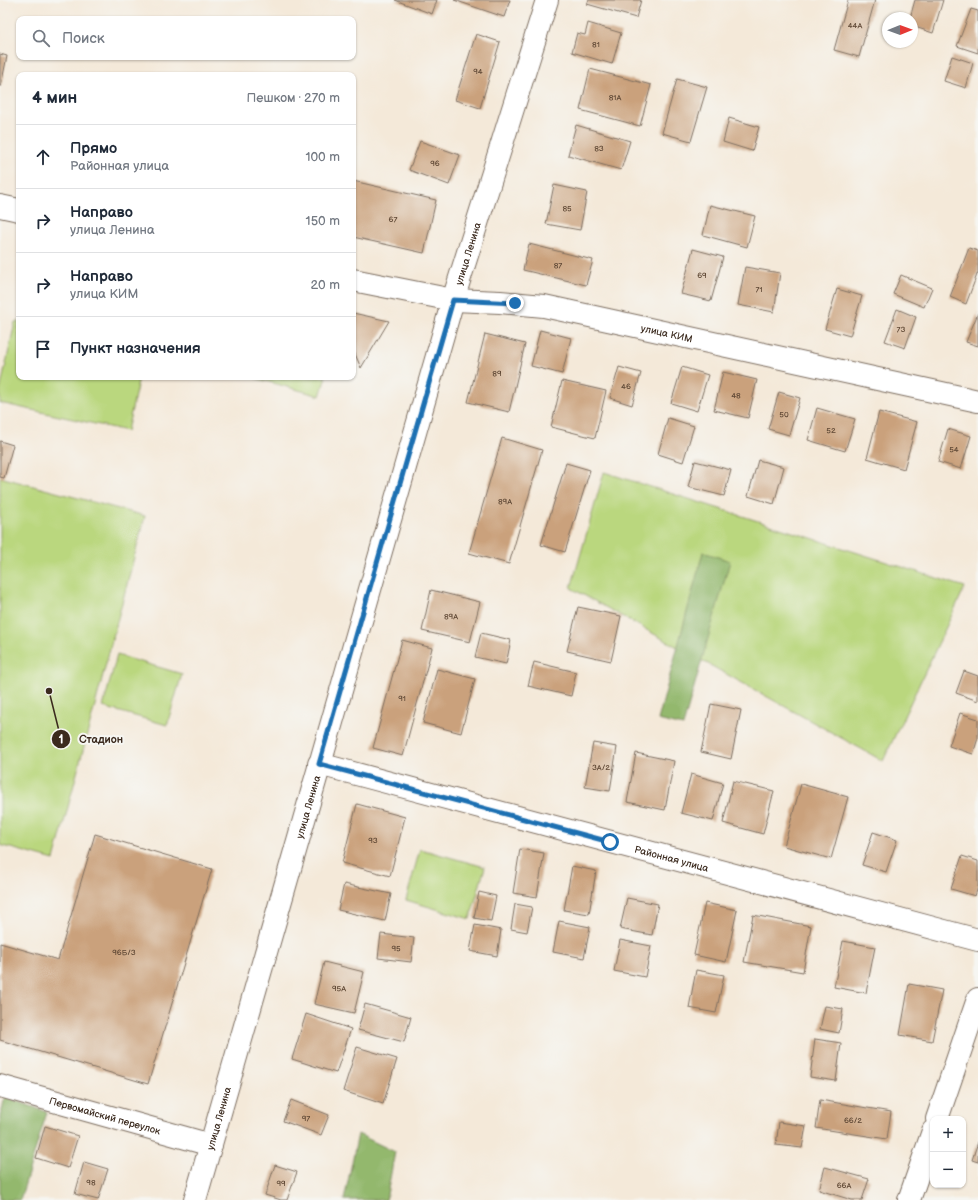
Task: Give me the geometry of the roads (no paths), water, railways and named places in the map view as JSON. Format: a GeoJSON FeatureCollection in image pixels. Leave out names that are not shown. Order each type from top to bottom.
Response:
{"type":"FeatureCollection","features":[{"type":"Feature","properties":{"kind":"street","name":"улица Ленина"},"geometry":{"type":"LineString","coordinates":[[194,1200],[453,300],[547,0]]}},
{"type":"Feature","properties":{"kind":"street"},"geometry":{"type":"LineString","coordinates":[[0,206],[16,209]]}},
{"type":"Feature","properties":{"kind":"street","name":"улица КИМ"},"geometry":{"type":"LineString","coordinates":[[356,281],[453,300],[544,306],[978,402]]}},
{"type":"Feature","properties":{"kind":"street","name":"Районная улица"},"geometry":{"type":"LineString","coordinates":[[319,764],[978,940]]}},
{"type":"Feature","properties":{"kind":"street"},"geometry":{"type":"LineString","coordinates":[[938,1116],[978,999]]}},
{"type":"Feature","properties":{"kind":"street","name":"Первомайский переулок"},"geometry":{"type":"LineString","coordinates":[[0,1086],[210,1145]]}},
{"type":"Feature","properties":{"kind":"street"},"geometry":{"type":"LineString","coordinates":[[909,1200],[930,1140]]}},
{"type":"Feature","properties":{"kind":"place","name":"Стадион"},"geometry":{"type":"Point","coordinates":[49,691]}}]}
